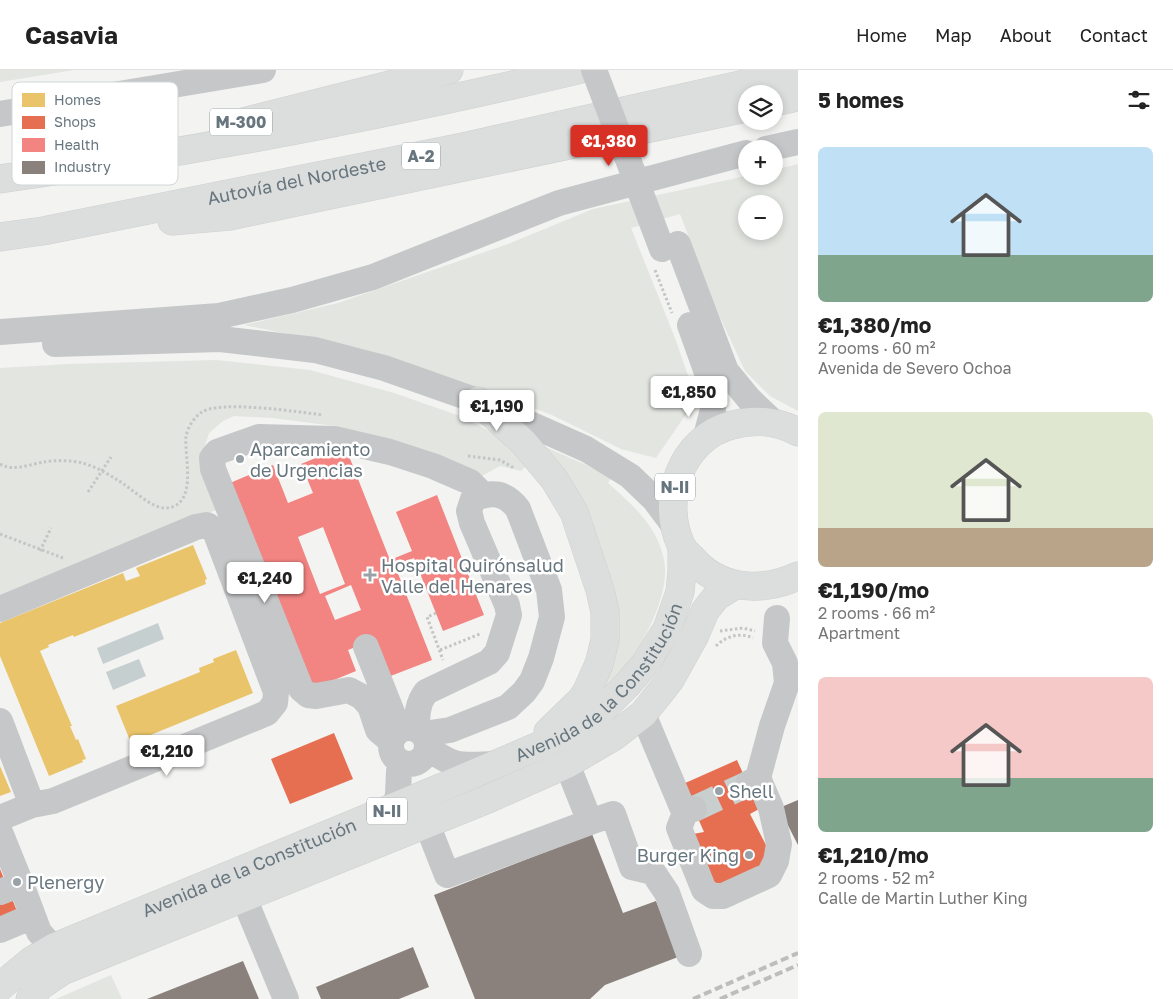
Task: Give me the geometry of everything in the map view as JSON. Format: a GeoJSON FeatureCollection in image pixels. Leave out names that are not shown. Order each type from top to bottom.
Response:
{"type":"FeatureCollection","features":[{"type":"Feature","properties":{"kind":"main road","name":"M-300"},"geometry":{"type":"LineString","coordinates":[[178,138],[449,70]]}},
{"type":"Feature","properties":{"kind":"main road"},"geometry":{"type":"LineString","coordinates":[[178,150],[264,136],[454,99],[578,70]]}},
{"type":"Feature","properties":{"kind":"main road","name":"Autovía del Nordeste"},"geometry":{"type":"LineString","coordinates":[[0,237],[43,231],[463,147],[798,72]]}},
{"type":"Feature","properties":{"kind":"main road"},"geometry":{"type":"LineString","coordinates":[[783,100],[798,97]]}},
{"type":"Feature","properties":{"kind":"main road"},"geometry":{"type":"LineString","coordinates":[[43,231],[230,216],[738,110]]}},
{"type":"Feature","properties":{"kind":"main road"},"geometry":{"type":"LineString","coordinates":[[478,402],[523,442],[554,479],[574,512],[600,590],[605,612],[605,640],[599,664],[587,691],[581,700],[552,729],[520,753]]}},
{"type":"Feature","properties":{"kind":"main road","name":"N-II"},"geometry":{"type":"LineString","coordinates":[[678,537],[672,504],[677,477],[688,456],[706,436],[724,427],[744,422],[786,428]]}},
{"type":"Feature","properties":{"kind":"main road"},"geometry":{"type":"LineString","coordinates":[[678,537],[698,566],[716,578],[746,586]]}},
{"type":"Feature","properties":{"kind":"main road","name":"Avenida de la Constitución"},"geometry":{"type":"LineString","coordinates":[[0,987],[31,961],[53,948],[562,736],[594,717],[628,686],[645,664],[667,628],[680,592],[682,572],[678,537]]}},
{"type":"Feature","properties":{"kind":"main road","name":"N-II"},"geometry":{"type":"LineString","coordinates":[[746,586],[779,584],[798,577]]}},
{"type":"Feature","properties":{"kind":"main road","name":"Avenida de la Constitución"},"geometry":{"type":"LineString","coordinates":[[30,999],[40,986],[62,971],[488,799],[567,764],[613,738],[643,714],[670,680],[694,637],[705,611],[716,597],[746,586]]}},
{"type":"Feature","properties":{"kind":"street"},"geometry":{"type":"LineString","coordinates":[[129,82],[183,70]]}},
{"type":"Feature","properties":{"kind":"street"},"geometry":{"type":"LineString","coordinates":[[178,84],[263,70]]}},
{"type":"Feature","properties":{"kind":"street"},"geometry":{"type":"LineString","coordinates":[[594,70],[664,252],[709,378],[713,410],[706,436]]}},
{"type":"Feature","properties":{"kind":"street"},"geometry":{"type":"LineString","coordinates":[[614,70],[664,252],[726,371],[750,399],[786,428]]}},
{"type":"Feature","properties":{"kind":"street"},"geometry":{"type":"LineString","coordinates":[[783,145],[798,142]]}},
{"type":"Feature","properties":{"kind":"street"},"geometry":{"type":"LineString","coordinates":[[0,332],[218,316],[292,300],[374,277],[558,203],[738,155]]}},
{"type":"Feature","properties":{"kind":"street"},"geometry":{"type":"LineString","coordinates":[[0,346],[220,339],[315,350],[384,368],[478,402],[586,449],[630,476],[654,499],[678,537]]}},
{"type":"Feature","properties":{"kind":"street"},"geometry":{"type":"LineString","coordinates":[[395,807],[398,794],[399,771],[403,764],[410,764],[422,759],[411,737],[421,699],[426,692],[489,662],[497,653],[508,615],[507,605],[472,523],[469,511],[473,499],[493,493],[511,500],[518,509],[549,590],[552,617],[541,658],[532,681],[524,692],[508,707],[450,730],[411,737],[378,730],[370,706],[362,697],[349,690],[316,696],[308,695],[301,688],[213,468],[212,458],[217,452],[259,437],[334,440],[390,452],[433,466],[470,482],[483,495]]}},
{"type":"Feature","properties":{"kind":"street"},"geometry":{"type":"LineString","coordinates":[[0,609],[196,527],[207,525],[215,531],[276,692],[275,703],[267,713],[53,801],[32,805],[0,818]]}},
{"type":"Feature","properties":{"kind":"street"},"geometry":{"type":"LineString","coordinates":[[643,714],[682,807],[691,809],[679,828],[704,890],[714,896],[723,896],[769,875],[776,861],[779,844],[770,808],[753,781],[787,683],[786,663],[769,627],[746,586]]}},
{"type":"Feature","properties":{"kind":"street"},"geometry":{"type":"LineString","coordinates":[[769,627],[784,627],[798,658]]}},
{"type":"Feature","properties":{"kind":"street"},"geometry":{"type":"LineString","coordinates":[[366,647],[395,720],[411,737],[447,761],[458,765],[496,764]]}},
{"type":"Feature","properties":{"kind":"street"},"geometry":{"type":"LineString","coordinates":[[0,721],[32,805]]}},
{"type":"Feature","properties":{"kind":"street"},"geometry":{"type":"LineString","coordinates":[[567,764],[590,822]]}},
{"type":"Feature","properties":{"kind":"street"},"geometry":{"type":"LineString","coordinates":[[428,824],[447,875],[612,814],[632,867],[653,872],[667,893],[689,954]]}},
{"type":"Feature","properties":{"kind":"street"},"geometry":{"type":"LineString","coordinates":[[0,832],[10,888],[33,916],[39,932],[53,948]]}},
{"type":"Feature","properties":{"kind":"street"},"geometry":{"type":"LineString","coordinates":[[244,898],[286,999]]}},
{"type":"Feature","properties":{"kind":"street"},"geometry":{"type":"LineString","coordinates":[[0,930],[33,916]]}},
{"type":"Feature","properties":{"kind":"path"},"geometry":{"type":"LineString","coordinates":[[664,252],[673,318]]}},
{"type":"Feature","properties":{"kind":"path"},"geometry":{"type":"LineString","coordinates":[[0,464],[16,468],[43,462],[80,462],[102,471],[153,505],[163,508],[173,506],[181,500],[186,489],[188,475],[186,437],[189,428],[202,412],[221,407],[273,408],[326,415]]}},
{"type":"Feature","properties":{"kind":"path"},"geometry":{"type":"LineString","coordinates":[[462,454],[500,460],[521,471]]}},
{"type":"Feature","properties":{"kind":"path"},"geometry":{"type":"LineString","coordinates":[[88,492],[111,457]]}},
{"type":"Feature","properties":{"kind":"path"},"geometry":{"type":"LineString","coordinates":[[40,550],[51,528]]}},
{"type":"Feature","properties":{"kind":"path"},"geometry":{"type":"LineString","coordinates":[[0,534],[56,557],[84,564],[92,571]]}},
{"type":"Feature","properties":{"kind":"path"},"geometry":{"type":"LineString","coordinates":[[436,613],[426,617],[444,660],[437,662]]}},
{"type":"Feature","properties":{"kind":"path"},"geometry":{"type":"LineString","coordinates":[[719,631],[743,628],[755,631],[769,627]]}},
{"type":"Feature","properties":{"kind":"path"},"geometry":{"type":"LineString","coordinates":[[715,647],[722,640],[735,635],[746,634],[756,642]]}},
{"type":"Feature","properties":{"kind":"shaded area"},"geometry":{"type":"Polygon","coordinates":[[[0,70],[74,70],[0,82],[0,70]]]}},
{"type":"Feature","properties":{"kind":"shaded area"},"geometry":{"type":"Polygon","coordinates":[[[798,164],[798,411],[770,396],[745,371],[718,313],[680,214],[631,228],[675,338],[691,384],[691,407],[656,458],[621,449],[552,415],[464,382],[367,350],[244,325],[338,303],[508,244],[593,209],[738,178],[738,185],[783,185],[783,168],[798,164]]]}},
{"type":"Feature","properties":{"kind":"shaded area"},"geometry":{"type":"Polygon","coordinates":[[[216,360],[310,370],[394,393],[460,416],[497,435],[529,463],[521,471],[500,466],[482,476],[390,441],[335,426],[272,418],[234,416],[223,421],[209,433],[204,449],[221,508],[0,596],[0,368],[216,360]]]}},
{"type":"Feature","properties":{"kind":"shaded area"},"geometry":{"type":"Polygon","coordinates":[[[543,446],[611,478],[608,483],[635,508],[652,529],[660,545],[663,557],[665,570],[662,595],[645,637],[630,661],[601,693],[598,693],[612,667],[543,446]]]}},
{"type":"Feature","properties":{"kind":"shaded area"},"geometry":{"type":"Polygon","coordinates":[[[158,623],[164,639],[103,664],[97,648],[158,623]]]}},
{"type":"Feature","properties":{"kind":"shaded area"},"geometry":{"type":"Polygon","coordinates":[[[139,659],[146,676],[113,690],[106,672],[139,659]]]}},
{"type":"Feature","properties":{"kind":"shaded area"},"geometry":{"type":"Polygon","coordinates":[[[111,975],[122,999],[56,999],[111,975]]]}},
{"type":"Feature","properties":{"kind":"building: Homes"},"geometry":{"type":"Polygon","coordinates":[[[193,545],[207,579],[205,580],[206,584],[74,637],[73,635],[48,645],[49,647],[40,651],[72,726],[70,726],[76,740],[78,739],[86,759],[49,776],[0,656],[0,623],[123,573],[126,581],[140,576],[136,568],[193,545]]]}},
{"type":"Feature","properties":{"kind":"building: Homes"},"geometry":{"type":"Polygon","coordinates":[[[236,650],[253,693],[131,743],[116,706],[200,672],[199,668],[214,662],[213,659],[236,650]]]}},
{"type":"Feature","properties":{"kind":"building: Homes"},"geometry":{"type":"Polygon","coordinates":[[[0,766],[11,792],[0,796],[0,766]]]}},
{"type":"Feature","properties":{"kind":"building: Shops"},"geometry":{"type":"Polygon","coordinates":[[[334,733],[353,779],[290,804],[271,759],[334,733]]]}},
{"type":"Feature","properties":{"kind":"building: Shops"},"geometry":{"type":"Polygon","coordinates":[[[737,760],[759,809],[750,814],[768,849],[760,867],[715,887],[693,834],[704,832],[683,784],[737,760]]]}},
{"type":"Feature","properties":{"kind":"building: Shops"},"geometry":{"type":"Polygon","coordinates":[[[0,869],[19,916],[0,924],[0,869]]]}},
{"type":"Feature","properties":{"kind":"building: Health","name":"Hospital Quirónsalud Valle del Henares"},"geometry":{"type":"Polygon","coordinates":[[[345,446],[390,560],[412,551],[396,512],[437,495],[484,615],[443,631],[414,558],[395,566],[432,660],[388,677],[373,640],[348,650],[356,671],[312,689],[230,483],[273,465],[288,503],[313,493],[301,464],[345,446]],[[323,527],[298,537],[320,594],[345,584],[323,527]],[[351,585],[325,596],[335,620],[361,610],[351,585]]]}},
{"type":"Feature","properties":{"kind":"building: Industry"},"geometry":{"type":"Polygon","coordinates":[[[798,800],[798,845],[779,808],[798,800]]]}},
{"type":"Feature","properties":{"kind":"building: Industry"},"geometry":{"type":"Polygon","coordinates":[[[592,834],[623,913],[656,901],[678,957],[605,985],[590,999],[475,999],[434,895],[592,834]]]}},
{"type":"Feature","properties":{"kind":"building: Industry"},"geometry":{"type":"Polygon","coordinates":[[[413,947],[429,987],[399,999],[321,999],[316,987],[413,947]]]}},
{"type":"Feature","properties":{"kind":"building: Industry"},"geometry":{"type":"Polygon","coordinates":[[[243,961],[259,999],[147,999],[243,961]]]}},
{"type":"Feature","properties":{"kind":"tunnel"},"geometry":{"type":"LineString","coordinates":[[694,809],[748,784]]}},
{"type":"Feature","properties":{"kind":"railway"},"geometry":{"type":"LineString","coordinates":[[693,999],[798,953]]}},
{"type":"Feature","properties":{"kind":"railway"},"geometry":{"type":"LineString","coordinates":[[720,999],[798,965]]}},
{"type":"Feature","properties":{"kind":"place","name":"Aparcamiento de Urgencias"},"geometry":{"type":"Point","coordinates":[240,459]}},
{"type":"Feature","properties":{"kind":"place","name":"Hospital Quirónsalud Valle del Henares"},"geometry":{"type":"Point","coordinates":[370,575]}},
{"type":"Feature","properties":{"kind":"place","name":"Shell"},"geometry":{"type":"Point","coordinates":[719,791]}},
{"type":"Feature","properties":{"kind":"place","name":"Burger King"},"geometry":{"type":"Point","coordinates":[749,855]}},
{"type":"Feature","properties":{"kind":"place","name":"Plenergy"},"geometry":{"type":"Point","coordinates":[17,882]}}]}
